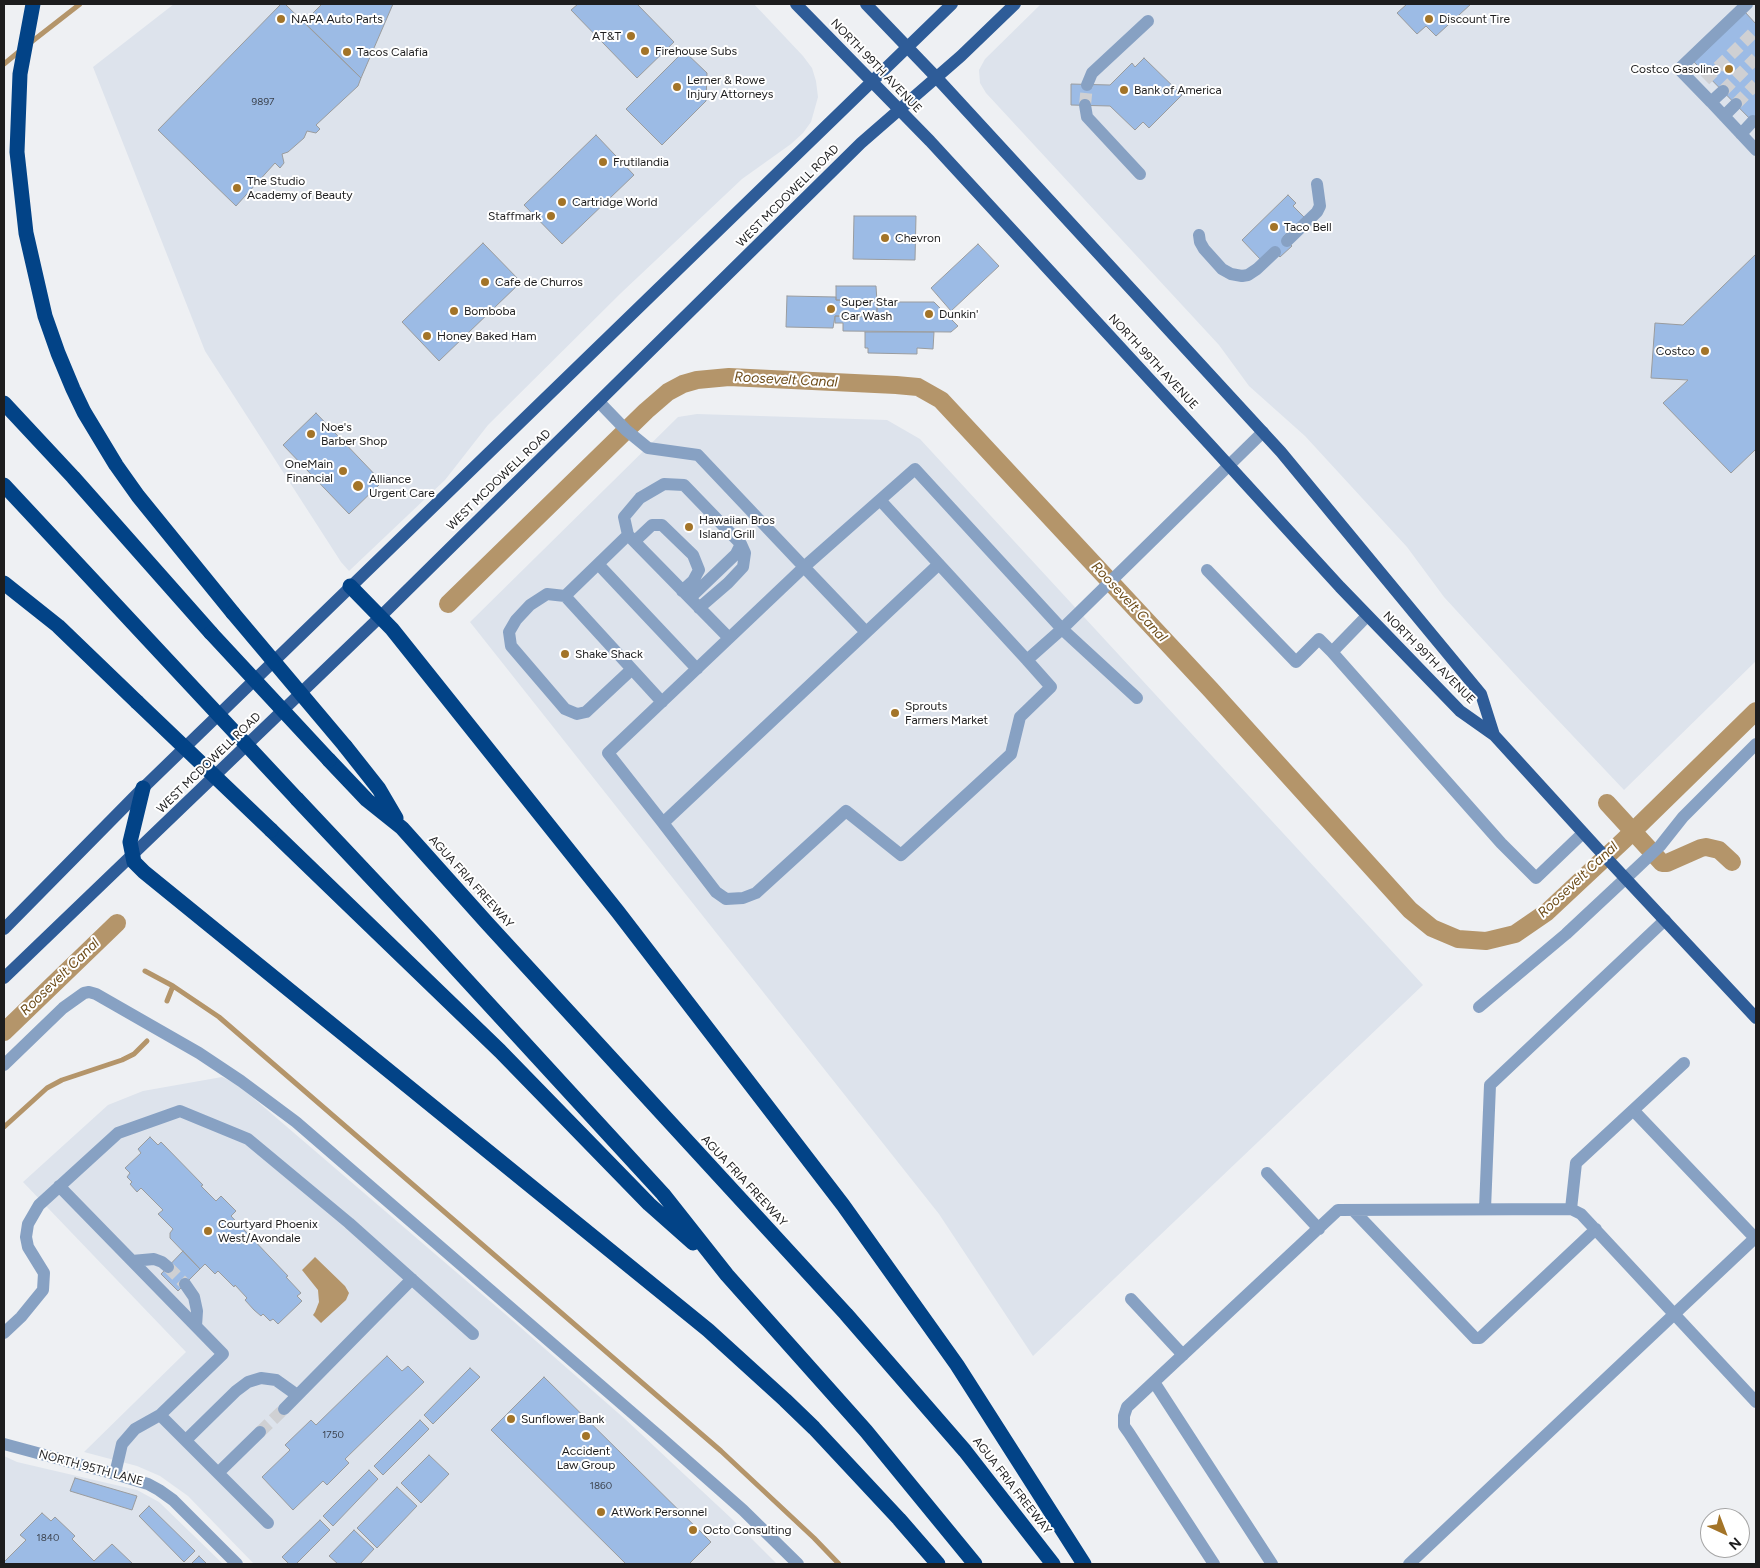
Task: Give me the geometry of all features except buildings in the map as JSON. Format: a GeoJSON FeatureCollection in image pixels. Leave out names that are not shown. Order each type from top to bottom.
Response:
{"type":"FeatureCollection","features":[{"type":"Feature","properties":{"kind":"highway"},"geometry":{"type":"LineString","coordinates":[[33,4],[20,74],[18,114],[17,152],[26,233],[45,316],[58,353],[84,412],[116,465],[138,496],[345,746],[379,789],[402,828]]}},
{"type":"Feature","properties":{"kind":"highway"},"geometry":{"type":"LineString","coordinates":[[4,402],[211,633],[329,760],[367,800],[402,828]]}},
{"type":"Feature","properties":{"kind":"highway"},"geometry":{"type":"LineString","coordinates":[[4,485],[428,938],[663,1194],[727,1274],[866,1431],[975,1564]]}},
{"type":"Feature","properties":{"kind":"highway"},"geometry":{"type":"LineString","coordinates":[[4,583],[58,626],[500,1052],[649,1204],[727,1274]]}},
{"type":"Feature","properties":{"kind":"highway"},"geometry":{"type":"LineString","coordinates":[[350,586],[392,629],[618,912],[843,1206],[957,1365],[1084,1564]]}},
{"type":"Feature","properties":{"kind":"highway"},"geometry":{"type":"LineString","coordinates":[[142,788],[130,842],[134,862],[144,872],[708,1330],[785,1400],[821,1436],[893,1512],[938,1564]]}},
{"type":"Feature","properties":{"kind":"highway","name":"AGUA FRIA FREEWAY"},"geometry":{"type":"LineString","coordinates":[[402,828],[494,931],[846,1314],[930,1409],[1053,1564]]}},
{"type":"Feature","properties":{"kind":"main road","name":"NORTH 99TH AVENUE"},"geometry":{"type":"LineString","coordinates":[[796,4],[899,109],[1367,616],[1460,711],[1494,734],[1583,833],[1756,1018]]}},
{"type":"Feature","properties":{"kind":"main road","name":"NORTH 99TH AVENUE"},"geometry":{"type":"LineString","coordinates":[[866,4],[1263,432],[1481,694],[1494,734]]}},
{"type":"Feature","properties":{"kind":"main road","name":"WEST MCDOWELL ROAD"},"geometry":{"type":"LineString","coordinates":[[4,929],[142,788],[952,4]]}},
{"type":"Feature","properties":{"kind":"main road","name":"WEST MCDOWELL ROAD"},"geometry":{"type":"LineString","coordinates":[[4,978],[380,617],[862,143],[961,56],[1015,4]]}},
{"type":"Feature","properties":{"kind":"street"},"geometry":{"type":"LineString","coordinates":[[1747,4],[1679,69],[1701,84],[1711,102],[1741,134],[1754,144]]}},
{"type":"Feature","properties":{"kind":"street"},"geometry":{"type":"LineString","coordinates":[[1087,84],[1092,73],[1148,21]]}},
{"type":"Feature","properties":{"kind":"street"},"geometry":{"type":"LineString","coordinates":[[1711,102],[1723,91]]}},
{"type":"Feature","properties":{"kind":"street"},"geometry":{"type":"LineString","coordinates":[[1724,116],[1736,104]]}},
{"type":"Feature","properties":{"kind":"street"},"geometry":{"type":"LineString","coordinates":[[1085,105],[1088,117],[1140,174]]}},
{"type":"Feature","properties":{"kind":"street"},"geometry":{"type":"LineString","coordinates":[[1741,134],[1753,121]]}},
{"type":"Feature","properties":{"kind":"street"},"geometry":{"type":"LineString","coordinates":[[1287,241],[1317,212],[1320,206],[1317,184]]}},
{"type":"Feature","properties":{"kind":"street"},"geometry":{"type":"LineString","coordinates":[[1199,235],[1204,249],[1222,269],[1231,274],[1248,275],[1275,252]]}},
{"type":"Feature","properties":{"kind":"street"},"geometry":{"type":"LineString","coordinates":[[599,402],[626,430],[648,448],[698,455],[866,632]]}},
{"type":"Feature","properties":{"kind":"street"},"geometry":{"type":"LineString","coordinates":[[1027,660],[1062,629],[1263,432]]}},
{"type":"Feature","properties":{"kind":"street"},"geometry":{"type":"LineString","coordinates":[[880,500],[1051,687],[1020,717],[1012,754],[901,855],[846,811],[756,893],[743,898],[726,899],[716,892],[608,753],[804,567],[915,469],[1062,629],[1137,698]]}},
{"type":"Feature","properties":{"kind":"street"},"geometry":{"type":"LineString","coordinates":[[699,608],[743,567],[744,554],[741,544],[684,485],[664,484],[640,498],[624,517],[632,538],[699,608],[729,638]]}},
{"type":"Feature","properties":{"kind":"street"},"geometry":{"type":"LineString","coordinates":[[565,596],[598,564],[652,525],[662,525],[693,556],[699,570],[686,594]]}},
{"type":"Feature","properties":{"kind":"street"},"geometry":{"type":"LineString","coordinates":[[686,594],[736,554],[741,544]]}},
{"type":"Feature","properties":{"kind":"street"},"geometry":{"type":"LineString","coordinates":[[598,564],[697,669]]}},
{"type":"Feature","properties":{"kind":"street"},"geometry":{"type":"LineString","coordinates":[[663,823],[939,564]]}},
{"type":"Feature","properties":{"kind":"street"},"geometry":{"type":"LineString","coordinates":[[1207,570],[1296,662],[1319,639],[1501,843],[1536,878],[1583,833]]}},
{"type":"Feature","properties":{"kind":"street"},"geometry":{"type":"LineString","coordinates":[[631,670],[586,712],[577,714],[565,709],[511,646],[509,632],[516,620],[530,606],[547,594],[565,596],[662,702]]}},
{"type":"Feature","properties":{"kind":"street"},"geometry":{"type":"LineString","coordinates":[[1332,652],[1367,616]]}},
{"type":"Feature","properties":{"kind":"street"},"geometry":{"type":"LineString","coordinates":[[1479,1007],[1566,934],[1660,846],[1683,817],[1756,744]]}},
{"type":"Feature","properties":{"kind":"street"},"geometry":{"type":"LineString","coordinates":[[1486,1209],[1490,1085],[1665,920]]}},
{"type":"Feature","properties":{"kind":"street"},"geometry":{"type":"LineString","coordinates":[[4,1065],[62,1008],[84,992],[96,994],[199,1053],[241,1081],[304,1129],[659,1436],[743,1510],[798,1564]]}},
{"type":"Feature","properties":{"kind":"street"},"geometry":{"type":"LineString","coordinates":[[1571,1209],[1576,1163],[1684,1063]]}},
{"type":"Feature","properties":{"kind":"street"},"geometry":{"type":"LineString","coordinates":[[1409,1564],[1756,1238],[1633,1110]]}},
{"type":"Feature","properties":{"kind":"street"},"geometry":{"type":"LineString","coordinates":[[4,1333],[21,1317],[43,1290],[44,1272],[28,1247],[26,1236],[28,1224],[39,1205],[118,1132],[180,1111],[248,1139],[473,1334]]}},
{"type":"Feature","properties":{"kind":"street"},"geometry":{"type":"LineString","coordinates":[[1267,1173],[1319,1229]]}},
{"type":"Feature","properties":{"kind":"street"},"geometry":{"type":"LineString","coordinates":[[59,1186],[223,1354],[160,1415],[135,1429],[122,1444],[115,1474]]}},
{"type":"Feature","properties":{"kind":"street"},"geometry":{"type":"LineString","coordinates":[[1214,1564],[1124,1426],[1124,1416],[1127,1407],[1338,1210],[1571,1209],[1581,1214],[1674,1314],[1754,1395]]}},
{"type":"Feature","properties":{"kind":"street"},"geometry":{"type":"LineString","coordinates":[[1352,1210],[1475,1338],[1480,1338],[1596,1230]]}},
{"type":"Feature","properties":{"kind":"street"},"geometry":{"type":"LineString","coordinates":[[132,1261],[154,1259],[168,1267]]}},
{"type":"Feature","properties":{"kind":"street"},"geometry":{"type":"LineString","coordinates":[[284,1409],[412,1280]]}},
{"type":"Feature","properties":{"kind":"street"},"geometry":{"type":"LineString","coordinates":[[185,1284],[194,1297],[196,1326]]}},
{"type":"Feature","properties":{"kind":"street"},"geometry":{"type":"LineString","coordinates":[[1131,1299],[1183,1355]]}},
{"type":"Feature","properties":{"kind":"street"},"geometry":{"type":"LineString","coordinates":[[186,1440],[236,1391],[248,1382],[261,1378],[276,1380],[297,1395]]}},
{"type":"Feature","properties":{"kind":"street"},"geometry":{"type":"LineString","coordinates":[[1154,1382],[1272,1564]]}},
{"type":"Feature","properties":{"kind":"street"},"geometry":{"type":"LineString","coordinates":[[160,1415],[268,1523]]}},
{"type":"Feature","properties":{"kind":"street"},"geometry":{"type":"LineString","coordinates":[[218,1473],[260,1432]]}},
{"type":"Feature","properties":{"kind":"street","name":"NORTH 95TH LANE"},"geometry":{"type":"LineString","coordinates":[[4,1444],[148,1484],[174,1500],[237,1564]]}},
{"type":"Feature","properties":{"kind":"shaded area"},"geometry":{"type":"Polygon","coordinates":[[[174,4],[754,4],[812,68],[818,97],[811,122],[803,133],[791,144],[742,179],[621,293],[488,425],[445,480],[349,571],[341,562],[205,351],[93,67],[174,4]]]}},
{"type":"Feature","properties":{"kind":"shaded area"},"geometry":{"type":"Polygon","coordinates":[[[1041,4],[1756,4],[1756,661],[1624,790],[1444,597],[1407,547],[1305,436],[1249,386],[1219,345],[986,93],[980,83],[979,70],[985,59],[1041,4]]]}},
{"type":"Feature","properties":{"kind":"shaded area"},"geometry":{"type":"Polygon","coordinates":[[[697,414],[887,420],[920,439],[1423,985],[1033,1356],[939,1214],[470,622],[678,417],[697,414]]]}},
{"type":"Feature","properties":{"kind":"shaded area"},"geometry":{"type":"Polygon","coordinates":[[[222,1077],[237,1084],[625,1419],[777,1564],[254,1564],[188,1496],[160,1476],[137,1466],[84,1452],[186,1352],[23,1182],[108,1105],[143,1091],[222,1077]]]}},
{"type":"Feature","properties":{"kind":"shaded area"},"geometry":{"type":"Polygon","coordinates":[[[315,1257],[345,1286],[349,1293],[346,1300],[321,1323],[313,1315],[319,1302],[318,1290],[302,1270],[315,1257]]]}},
{"type":"Feature","properties":{"kind":"shaded area"},"geometry":{"type":"Polygon","coordinates":[[[4,1456],[17,1462],[137,1490],[159,1502],[223,1564],[4,1564],[4,1456]]]}},
{"type":"Feature","properties":{"kind":"waterway"},"geometry":{"type":"LineString","coordinates":[[30,43],[80,4]]}},
{"type":"Feature","properties":{"kind":"waterway"},"geometry":{"type":"LineString","coordinates":[[4,64],[21,50]]}},
{"type":"Feature","properties":{"kind":"waterway","name":"Roosevelt Canal"},"geometry":{"type":"LineString","coordinates":[[448,604],[646,411],[668,392],[683,384],[697,380],[729,377],[896,385],[918,387],[941,400],[1211,690],[1410,910],[1432,928],[1458,939],[1486,941],[1515,934],[1547,912],[1756,711]]}},
{"type":"Feature","properties":{"kind":"waterway"},"geometry":{"type":"LineString","coordinates":[[1607,803],[1662,863],[1667,863],[1706,847],[1719,850],[1732,862]]}},
{"type":"Feature","properties":{"kind":"waterway","name":"Roosevelt Canal"},"geometry":{"type":"LineString","coordinates":[[4,1032],[117,923]]}},
{"type":"Feature","properties":{"kind":"waterway"},"geometry":{"type":"LineString","coordinates":[[145,971],[173,986],[219,1017],[721,1451],[839,1564]]}},
{"type":"Feature","properties":{"kind":"waterway"},"geometry":{"type":"LineString","coordinates":[[167,1001],[173,986]]}},
{"type":"Feature","properties":{"kind":"waterway"},"geometry":{"type":"LineString","coordinates":[[4,1127],[47,1088],[62,1080],[122,1060],[134,1054],[147,1041]]}},
{"type":"Feature","properties":{"kind":"tunnel"},"geometry":{"type":"LineString","coordinates":[[1705,80],[1756,30]]}},
{"type":"Feature","properties":{"kind":"tunnel"},"geometry":{"type":"LineString","coordinates":[[1723,91],[1756,58]]}},
{"type":"Feature","properties":{"kind":"tunnel"},"geometry":{"type":"LineString","coordinates":[[1736,104],[1756,84]]}},
{"type":"Feature","properties":{"kind":"tunnel"},"geometry":{"type":"LineString","coordinates":[[1085,105],[1087,85]]}},
{"type":"Feature","properties":{"kind":"tunnel"},"geometry":{"type":"LineString","coordinates":[[168,1267],[185,1284]]}},
{"type":"Feature","properties":{"kind":"tunnel"},"geometry":{"type":"LineString","coordinates":[[260,1432],[284,1409]]}},
{"type":"Feature","properties":{"kind":"place","name":"NAPA Auto Parts"},"geometry":{"type":"Point","coordinates":[281,19]}},
{"type":"Feature","properties":{"kind":"place","name":"Discount Tire"},"geometry":{"type":"Point","coordinates":[1429,19]}},
{"type":"Feature","properties":{"kind":"place","name":"AT&T"},"geometry":{"type":"Point","coordinates":[631,36]}},
{"type":"Feature","properties":{"kind":"place","name":"Firehouse Subs"},"geometry":{"type":"Point","coordinates":[645,51]}},
{"type":"Feature","properties":{"kind":"place","name":"Tacos Calafia"},"geometry":{"type":"Point","coordinates":[347,52]}},
{"type":"Feature","properties":{"kind":"place","name":"Costco Gasoline"},"geometry":{"type":"Point","coordinates":[1729,69]}},
{"type":"Feature","properties":{"kind":"place","name":"Lerner & Rowe Injury Attorneys"},"geometry":{"type":"Point","coordinates":[677,87]}},
{"type":"Feature","properties":{"kind":"place","name":"Bank of America"},"geometry":{"type":"Point","coordinates":[1124,90]}},
{"type":"Feature","properties":{"kind":"place","name":"Frutilandia"},"geometry":{"type":"Point","coordinates":[603,162]}},
{"type":"Feature","properties":{"kind":"place","name":"The Studio Academy of Beauty"},"geometry":{"type":"Point","coordinates":[237,188]}},
{"type":"Feature","properties":{"kind":"place","name":"Cartridge World"},"geometry":{"type":"Point","coordinates":[562,202]}},
{"type":"Feature","properties":{"kind":"place","name":"Staffmark"},"geometry":{"type":"Point","coordinates":[551,216]}},
{"type":"Feature","properties":{"kind":"place","name":"Taco Bell"},"geometry":{"type":"Point","coordinates":[1274,227]}},
{"type":"Feature","properties":{"kind":"place","name":"Chevron"},"geometry":{"type":"Point","coordinates":[885,238]}},
{"type":"Feature","properties":{"kind":"place","name":"Cafe de Churros"},"geometry":{"type":"Point","coordinates":[485,282]}},
{"type":"Feature","properties":{"kind":"place","name":"Super Star Car Wash"},"geometry":{"type":"Point","coordinates":[831,309]}},
{"type":"Feature","properties":{"kind":"place","name":"Bomboba"},"geometry":{"type":"Point","coordinates":[454,311]}},
{"type":"Feature","properties":{"kind":"place","name":"Dunkin'"},"geometry":{"type":"Point","coordinates":[929,314]}},
{"type":"Feature","properties":{"kind":"place","name":"Honey Baked Ham"},"geometry":{"type":"Point","coordinates":[427,336]}},
{"type":"Feature","properties":{"kind":"place","name":"Costco"},"geometry":{"type":"Point","coordinates":[1705,351]}},
{"type":"Feature","properties":{"kind":"place","name":"Noe's Barber Shop"},"geometry":{"type":"Point","coordinates":[311,434]}},
{"type":"Feature","properties":{"kind":"place","name":"OneMain Financial"},"geometry":{"type":"Point","coordinates":[343,471]}},
{"type":"Feature","properties":{"kind":"place","name":"Alliance Urgent Care"},"geometry":{"type":"Point","coordinates":[358,486]}},
{"type":"Feature","properties":{"kind":"place","name":"Hawaiian Bros Island Grill"},"geometry":{"type":"Point","coordinates":[689,527]}},
{"type":"Feature","properties":{"kind":"place","name":"Shake Shack"},"geometry":{"type":"Point","coordinates":[565,654]}},
{"type":"Feature","properties":{"kind":"place","name":"Sprouts Farmers Market"},"geometry":{"type":"Point","coordinates":[895,713]}},
{"type":"Feature","properties":{"kind":"place","name":"Courtyard Phoenix West/Avondale"},"geometry":{"type":"Point","coordinates":[208,1231]}},
{"type":"Feature","properties":{"kind":"place","name":"Sunflower Bank"},"geometry":{"type":"Point","coordinates":[511,1419]}},
{"type":"Feature","properties":{"kind":"place","name":"Accident Law Group"},"geometry":{"type":"Point","coordinates":[586,1436]}},
{"type":"Feature","properties":{"kind":"place","name":"AtWork Personnel"},"geometry":{"type":"Point","coordinates":[601,1512]}},
{"type":"Feature","properties":{"kind":"place","name":"Octo Consulting"},"geometry":{"type":"Point","coordinates":[693,1530]}}]}
